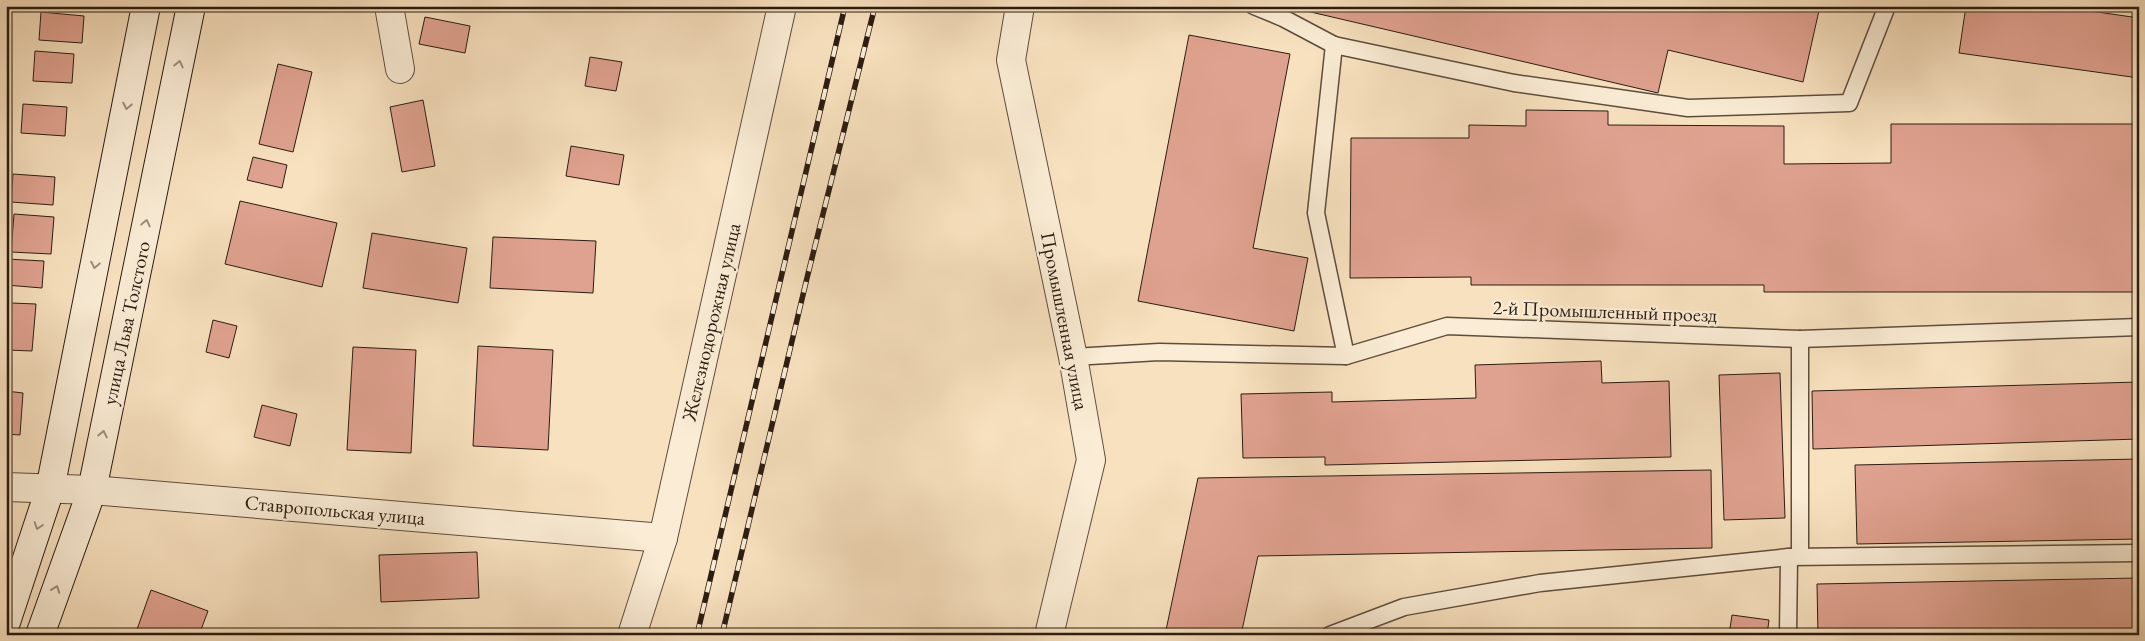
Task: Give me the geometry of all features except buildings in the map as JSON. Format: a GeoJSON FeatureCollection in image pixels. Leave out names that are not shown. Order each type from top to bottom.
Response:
{"type":"FeatureCollection","features":[{"type":"Feature","properties":{"kind":"street","name":"улица Льва Толстого"},"geometry":{"type":"LineString","coordinates":[[6,622],[50,489],[146,6]]}},
{"type":"Feature","properties":{"kind":"street","name":"улица Льва Толстого"},"geometry":{"type":"LineString","coordinates":[[40,635],[92,490],[191,6]]}},
{"type":"Feature","properties":{"kind":"street"},"geometry":{"type":"LineString","coordinates":[[390,6],[400,69]]}},
{"type":"Feature","properties":{"kind":"street","name":"Железнодорожная улица"},"geometry":{"type":"LineString","coordinates":[[632,635],[663,538],[782,6]]}},
{"type":"Feature","properties":{"kind":"street","name":"Промышленная улица"},"geometry":{"type":"LineString","coordinates":[[1020,6],[1011,60],[1073,357],[1091,460],[1049,635]]}},
{"type":"Feature","properties":{"kind":"street","name":"Ставропольская улица"},"geometry":{"type":"LineString","coordinates":[[6,487],[92,490],[663,538]]}},
{"type":"Feature","properties":{"kind":"lane"},"geometry":{"type":"LineString","coordinates":[[1254,6],[1283,18],[1334,45],[1514,83],[1688,108],[1850,103],[1887,6]]}},
{"type":"Feature","properties":{"kind":"lane"},"geometry":{"type":"LineString","coordinates":[[1334,45],[1316,213],[1346,356]]}},
{"type":"Feature","properties":{"kind":"lane","name":"2-й Промышленный проезд"},"geometry":{"type":"LineString","coordinates":[[1073,357],[1159,352],[1346,356],[1447,326],[1800,339],[2139,327]]}},
{"type":"Feature","properties":{"kind":"lane"},"geometry":{"type":"LineString","coordinates":[[1788,635],[1794,556],[1800,339]]}},
{"type":"Feature","properties":{"kind":"lane"},"geometry":{"type":"LineString","coordinates":[[1330,635],[1404,607],[1540,583],[1794,556],[2139,553]]}},
{"type":"Feature","properties":{"kind":"railway"},"geometry":{"type":"LineString","coordinates":[[697,635],[845,6]]}},
{"type":"Feature","properties":{"kind":"railway"},"geometry":{"type":"LineString","coordinates":[[722,635],[807,278],[875,6]]}}]}
